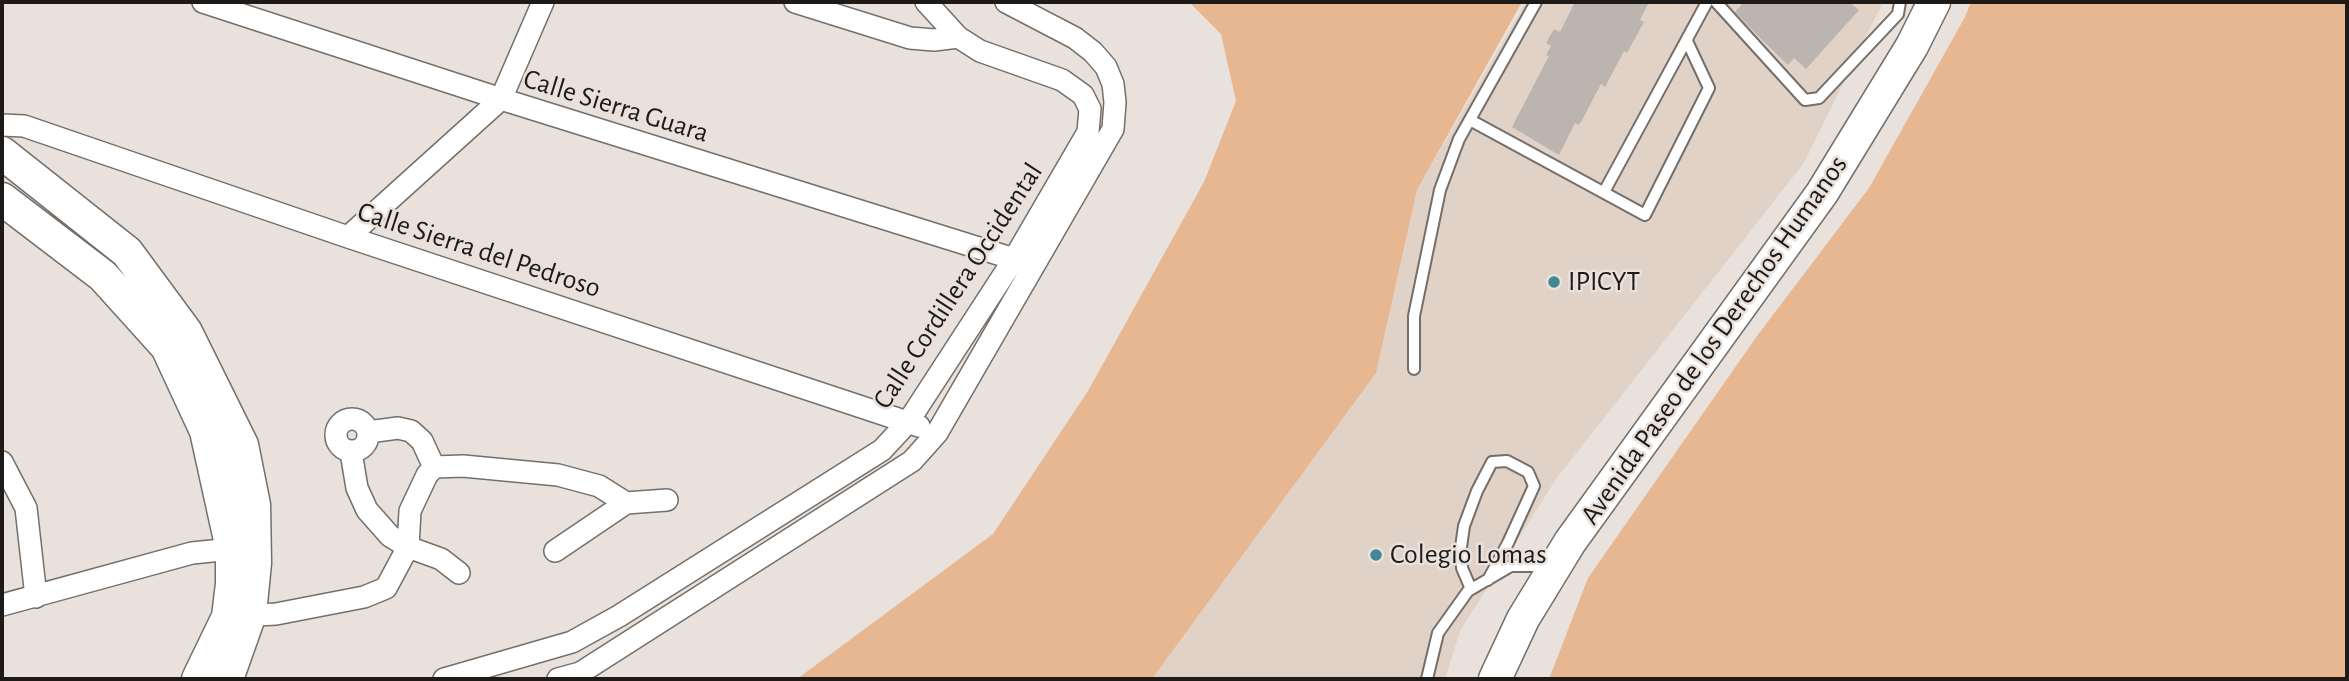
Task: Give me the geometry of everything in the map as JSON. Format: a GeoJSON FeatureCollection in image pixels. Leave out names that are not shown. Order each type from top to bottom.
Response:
{"type":"FeatureCollection","features":[{"type":"Feature","properties":{"kind":"street","name":"Calle Sierra Guara"},"geometry":{"type":"LineString","coordinates":[[203,2],[501,99],[1014,259]]}},
{"type":"Feature","properties":{"kind":"street"},"geometry":{"type":"LineString","coordinates":[[348,237],[501,99],[543,2]]}},
{"type":"Feature","properties":{"kind":"street"},"geometry":{"type":"LineString","coordinates":[[795,2],[909,38],[934,40],[958,37]]}},
{"type":"Feature","properties":{"kind":"street","name":"Calle Cordillera Occidental"},"geometry":{"type":"LineString","coordinates":[[443,679],[572,642],[619,616],[882,450],[908,422],[1014,259],[1088,132],[1090,109],[1083,95],[1062,80],[980,51],[958,37],[926,2]]}},
{"type":"Feature","properties":{"kind":"street","name":"Calle Cordillera Occidental"},"geometry":{"type":"LineString","coordinates":[[558,679],[580,673],[912,461],[937,433],[1113,129],[1113,84],[1106,66],[1074,38],[1006,2]]}},
{"type":"Feature","properties":{"kind":"street","name":"Avenida Paseo de los Derechos Humanos"},"geometry":{"type":"LineString","coordinates":[[1495,679],[1523,619],[1556,565],[1822,192],[1912,46],[1934,2]]}},
{"type":"Feature","properties":{"kind":"street","name":"Calle Sierra del Pedroso"},"geometry":{"type":"LineString","coordinates":[[2,125],[24,126],[937,433]]}},
{"type":"Feature","properties":{"kind":"street"},"geometry":{"type":"LineString","coordinates":[[2,153],[127,252],[186,332],[242,444],[254,505],[255,563],[239,616],[228,679]]}},
{"type":"Feature","properties":{"kind":"street"},"geometry":{"type":"LineString","coordinates":[[2,199],[103,276],[167,347],[206,431],[232,549],[232,584],[239,616],[198,679]]}},
{"type":"Feature","properties":{"kind":"street"},"geometry":{"type":"LineString","coordinates":[[348,419],[359,420],[368,432],[367,443],[363,448],[351,452],[343,449],[335,435],[339,425],[348,419]]}},
{"type":"Feature","properties":{"kind":"street"},"geometry":{"type":"LineString","coordinates":[[368,432],[398,428],[411,431],[422,441],[434,467]]}},
{"type":"Feature","properties":{"kind":"street"},"geometry":{"type":"LineString","coordinates":[[351,452],[358,488],[368,510],[390,536],[408,548],[441,559],[459,573]]}},
{"type":"Feature","properties":{"kind":"street"},"geometry":{"type":"LineString","coordinates":[[2,462],[26,508],[36,597]]}},
{"type":"Feature","properties":{"kind":"street"},"geometry":{"type":"LineString","coordinates":[[239,616],[276,614],[364,597],[386,588],[408,548],[410,512],[427,475],[434,467],[463,466],[558,475],[599,486],[626,503]]}},
{"type":"Feature","properties":{"kind":"street"},"geometry":{"type":"LineString","coordinates":[[555,551],[626,503],[667,500]]}},
{"type":"Feature","properties":{"kind":"street"},"geometry":{"type":"LineString","coordinates":[[2,605],[192,553],[232,549]]}},
{"type":"Feature","properties":{"kind":"street"},"geometry":{"type":"LineString","coordinates":[[572,642],[580,673]]}},
{"type":"Feature","properties":{"kind":"lane"},"geometry":{"type":"LineString","coordinates":[[1414,369],[1413,316],[1440,190],[1459,139],[1536,2]]}},
{"type":"Feature","properties":{"kind":"lane"},"geometry":{"type":"LineString","coordinates":[[1604,192],[1707,2]]}},
{"type":"Feature","properties":{"kind":"lane"},"geometry":{"type":"LineString","coordinates":[[1716,2],[1805,100],[1819,98],[1898,15],[1900,2]]}},
{"type":"Feature","properties":{"kind":"lane"},"geometry":{"type":"LineString","coordinates":[[1471,120],[1645,215],[1709,88],[1687,41]]}},
{"type":"Feature","properties":{"kind":"lane"},"geometry":{"type":"LineString","coordinates":[[1471,589],[1462,568],[1464,526],[1477,491],[1492,462],[1507,461],[1528,472],[1534,486],[1513,534],[1488,580]]}},
{"type":"Feature","properties":{"kind":"lane"},"geometry":{"type":"LineString","coordinates":[[1427,679],[1438,633],[1471,589],[1511,566],[1556,565]]}},
{"type":"Feature","properties":{"kind":"shaded area"},"geometry":{"type":"Polygon","coordinates":[[[1189,2],[1522,2],[1417,190],[1376,373],[1152,679],[797,679],[993,534],[1088,391],[1204,182],[1236,101],[1221,34],[1189,2]]]}},
{"type":"Feature","properties":{"kind":"shaded area","name":"IPICYT"},"geometry":{"type":"Polygon","coordinates":[[[1526,2],[1883,2],[1804,163],[1556,479],[1460,631],[1445,679],[1152,679],[1376,373],[1417,190],[1526,2]]]}},
{"type":"Feature","properties":{"kind":"shaded area"},"geometry":{"type":"Polygon","coordinates":[[[1971,2],[2347,2],[2347,679],[1549,679],[1588,578],[1757,336],[1869,188],[1971,2]]]}},
{"type":"Feature","properties":{"kind":"building"},"geometry":{"type":"Polygon","coordinates":[[[1575,2],[1649,2],[1640,20],[1644,22],[1627,53],[1624,51],[1605,87],[1601,84],[1581,122],[1578,125],[1575,123],[1559,155],[1512,127],[1549,56],[1546,55],[1551,46],[1546,43],[1554,29],[1560,32],[1575,2]]]}},
{"type":"Feature","properties":{"kind":"building"},"geometry":{"type":"Polygon","coordinates":[[[1744,2],[1849,2],[1859,10],[1806,69],[1794,58],[1788,65],[1735,12],[1744,2]]]}},
{"type":"Feature","properties":{"kind":"place","name":"IPICYT"},"geometry":{"type":"Point","coordinates":[1554,282]}},
{"type":"Feature","properties":{"kind":"place","name":"Colegio Lomas"},"geometry":{"type":"Point","coordinates":[1376,555]}}]}
